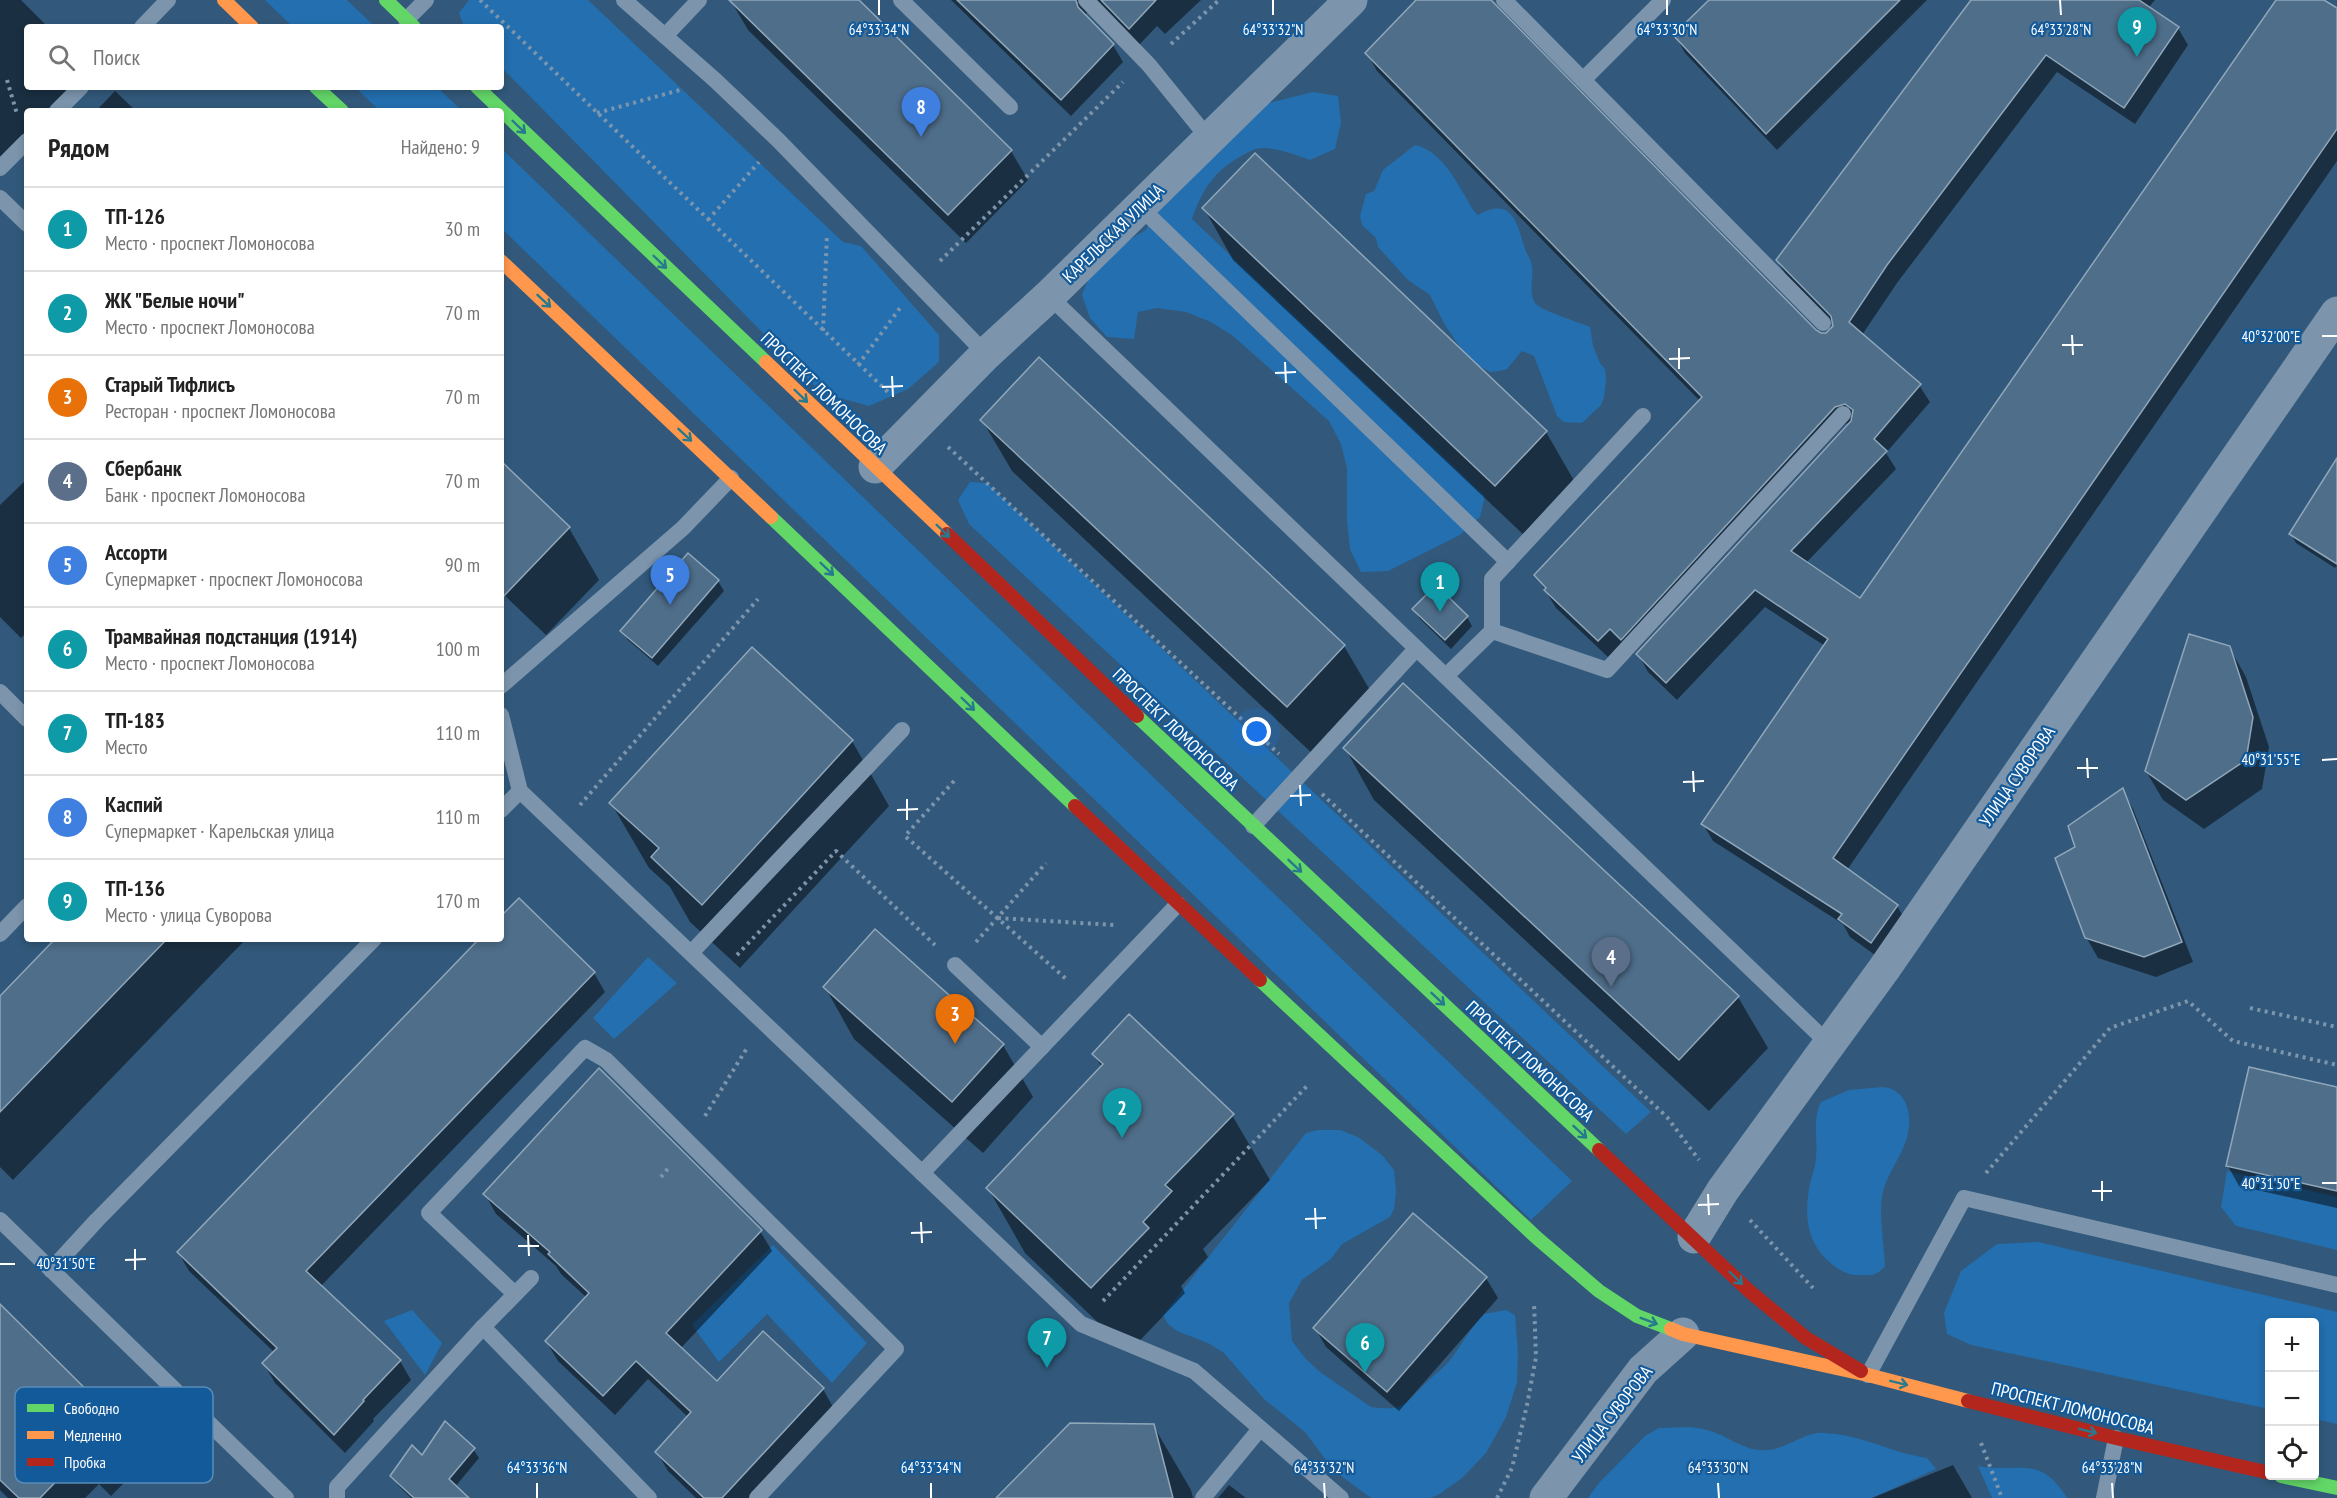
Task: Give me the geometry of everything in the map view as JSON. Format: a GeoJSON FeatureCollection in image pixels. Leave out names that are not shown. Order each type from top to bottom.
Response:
{"type":"FeatureCollection","features":[{"type":"Feature","properties":{"kind":"main road"},"geometry":{"type":"LineString","coordinates":[[224,0],[249,24]]}},
{"type":"Feature","properties":{"kind":"main road"},"geometry":{"type":"LineString","coordinates":[[386,0],[410,23]]}},
{"type":"Feature","properties":{"kind":"main road"},"geometry":{"type":"LineString","coordinates":[[319,90],[339,108]]}},
{"type":"Feature","properties":{"kind":"main road","name":"ПРОСПЕКТ ЛОМОНОСОВА"},"geometry":{"type":"LineString","coordinates":[[480,90],[499,108]]}},
{"type":"Feature","properties":{"kind":"main road","name":"ПРОСПЕКТ ЛОМОНОСОВА"},"geometry":{"type":"LineString","coordinates":[[504,113],[1252,826],[1694,1237],[1748,1290],[1806,1338],[1868,1375]]}},
{"type":"Feature","properties":{"kind":"main road","name":"ПРОСПЕКТ ЛОМОНОСОВА"},"geometry":{"type":"LineString","coordinates":[[504,264],[1178,904],[1555,1254],[1599,1291],[1637,1316],[1683,1334],[1868,1375],[2116,1438],[2265,1472]]}},
{"type":"Feature","properties":{"kind":"main road"},"geometry":{"type":"LineString","coordinates":[[2300,1480],[2337,1488]]}},
{"type":"Feature","properties":{"kind":"street","name":"КАРЕЛЬСКАЯ УЛИЦА"},"geometry":{"type":"LineString","coordinates":[[875,466],[986,354],[1049,296],[1351,0]]}},
{"type":"Feature","properties":{"kind":"street","name":"УЛИЦА СУВОРОВА"},"geometry":{"type":"LineString","coordinates":[[1694,1237],[1723,1190],[1884,969],[2337,313]]}},
{"type":"Feature","properties":{"kind":"street","name":"УЛИЦА СУВОРОВА"},"geometry":{"type":"LineString","coordinates":[[1546,1498],[1643,1370],[1683,1334]]}},
{"type":"Feature","properties":{"kind":"lane"},"geometry":{"type":"LineString","coordinates":[[145,24],[168,0]]}},
{"type":"Feature","properties":{"kind":"lane"},"geometry":{"type":"LineString","coordinates":[[410,23],[426,0]]}},
{"type":"Feature","properties":{"kind":"lane"},"geometry":{"type":"LineString","coordinates":[[624,0],[715,80],[778,140],[986,354]]}},
{"type":"Feature","properties":{"kind":"lane"},"geometry":{"type":"LineString","coordinates":[[665,36],[699,0]]}},
{"type":"Feature","properties":{"kind":"lane"},"geometry":{"type":"LineString","coordinates":[[901,0],[1010,107]]}},
{"type":"Feature","properties":{"kind":"lane"},"geometry":{"type":"LineString","coordinates":[[1086,0],[1149,65],[1209,139]]}},
{"type":"Feature","properties":{"kind":"lane"},"geometry":{"type":"LineString","coordinates":[[1504,0],[1823,323]]}},
{"type":"Feature","properties":{"kind":"lane"},"geometry":{"type":"LineString","coordinates":[[1583,80],[1664,0]]}},
{"type":"Feature","properties":{"kind":"lane"},"geometry":{"type":"LineString","coordinates":[[60,108],[78,90]]}},
{"type":"Feature","properties":{"kind":"lane"},"geometry":{"type":"LineString","coordinates":[[0,168],[24,144]]}},
{"type":"Feature","properties":{"kind":"lane"},"geometry":{"type":"LineString","coordinates":[[0,198],[24,221]]}},
{"type":"Feature","properties":{"kind":"lane"},"geometry":{"type":"LineString","coordinates":[[1140,207],[1508,562]]}},
{"type":"Feature","properties":{"kind":"lane"},"geometry":{"type":"LineString","coordinates":[[1049,296],[1829,1044]]}},
{"type":"Feature","properties":{"kind":"lane"},"geometry":{"type":"LineString","coordinates":[[1492,631],[1607,670],[1843,414]]}},
{"type":"Feature","properties":{"kind":"lane"},"geometry":{"type":"LineString","coordinates":[[1446,676],[1492,631],[1492,579],[1643,416]]}},
{"type":"Feature","properties":{"kind":"lane"},"geometry":{"type":"LineString","coordinates":[[504,683],[683,528],[731,478]]}},
{"type":"Feature","properties":{"kind":"lane"},"geometry":{"type":"LineString","coordinates":[[1252,826],[1416,649]]}},
{"type":"Feature","properties":{"kind":"lane"},"geometry":{"type":"LineString","coordinates":[[0,692],[24,716]]}},
{"type":"Feature","properties":{"kind":"lane"},"geometry":{"type":"LineString","coordinates":[[504,727],[520,790],[1081,1324],[1194,1371],[1259,1430],[1341,1498]]}},
{"type":"Feature","properties":{"kind":"lane"},"geometry":{"type":"LineString","coordinates":[[691,953],[902,730]]}},
{"type":"Feature","properties":{"kind":"lane"},"geometry":{"type":"LineString","coordinates":[[504,807],[520,790]]}},
{"type":"Feature","properties":{"kind":"lane"},"geometry":{"type":"LineString","coordinates":[[921,1173],[1178,904]]}},
{"type":"Feature","properties":{"kind":"lane"},"geometry":{"type":"LineString","coordinates":[[0,934],[24,909]]}},
{"type":"Feature","properties":{"kind":"lane"},"geometry":{"type":"LineString","coordinates":[[51,1270],[97,1220],[371,942]]}},
{"type":"Feature","properties":{"kind":"lane"},"geometry":{"type":"LineString","coordinates":[[955,965],[1042,1047]]}},
{"type":"Feature","properties":{"kind":"lane"},"geometry":{"type":"LineString","coordinates":[[515,1294],[429,1213],[585,1048],[606,1060],[896,1350],[757,1498]]}},
{"type":"Feature","properties":{"kind":"lane"},"geometry":{"type":"LineString","coordinates":[[1868,1375],[1964,1198],[2337,1285]]}},
{"type":"Feature","properties":{"kind":"lane"},"geometry":{"type":"LineString","coordinates":[[0,1220],[172,1387]]}},
{"type":"Feature","properties":{"kind":"lane"},"geometry":{"type":"LineString","coordinates":[[337,1498],[337,1487],[483,1327],[531,1278]]}},
{"type":"Feature","properties":{"kind":"lane"},"geometry":{"type":"LineString","coordinates":[[483,1327],[649,1498]]}},
{"type":"Feature","properties":{"kind":"lane"},"geometry":{"type":"LineString","coordinates":[[213,1427],[286,1498]]}},
{"type":"Feature","properties":{"kind":"lane"},"geometry":{"type":"LineString","coordinates":[[1203,1498],[1259,1430]]}},
{"type":"Feature","properties":{"kind":"lane"},"geometry":{"type":"LineString","coordinates":[[2104,1498],[2116,1438]]}},
{"type":"Feature","properties":{"kind":"path"},"geometry":{"type":"LineString","coordinates":[[480,0],[858,365],[1301,774],[1667,1117],[1723,1190],[1813,1288]]}},
{"type":"Feature","properties":{"kind":"path"},"geometry":{"type":"LineString","coordinates":[[858,365],[918,283],[1126,79],[1149,65],[1219,0]]}},
{"type":"Feature","properties":{"kind":"path"},"geometry":{"type":"LineString","coordinates":[[597,113],[715,80]]}},
{"type":"Feature","properties":{"kind":"path"},"geometry":{"type":"LineString","coordinates":[[708,220],[778,140]]}},
{"type":"Feature","properties":{"kind":"path"},"geometry":{"type":"LineString","coordinates":[[823,332],[828,191]]}},
{"type":"Feature","properties":{"kind":"path"},"geometry":{"type":"LineString","coordinates":[[560,828],[758,599]]}},
{"type":"Feature","properties":{"kind":"path"},"geometry":{"type":"LineString","coordinates":[[954,781],[905,836],[1066,980],[1073,972]]}},
{"type":"Feature","properties":{"kind":"path"},"geometry":{"type":"LineString","coordinates":[[716,977],[836,850],[955,965],[1046,863]]}},
{"type":"Feature","properties":{"kind":"path"},"geometry":{"type":"LineString","coordinates":[[997,918],[1114,925],[1107,933]]}},
{"type":"Feature","properties":{"kind":"path"},"geometry":{"type":"LineString","coordinates":[[1964,1198],[2110,1028],[2188,1001],[2233,1041],[2337,1065]]}},
{"type":"Feature","properties":{"kind":"path"},"geometry":{"type":"LineString","coordinates":[[2250,1008],[2337,1027]]}},
{"type":"Feature","properties":{"kind":"path"},"geometry":{"type":"LineString","coordinates":[[661,1178],[689,1143],[754,1036],[767,1026]]}},
{"type":"Feature","properties":{"kind":"path"},"geometry":{"type":"LineString","coordinates":[[1081,1324],[1307,1086]]}},
{"type":"Feature","properties":{"kind":"path"},"geometry":{"type":"LineString","coordinates":[[1497,1498],[1512,1468],[1527,1405],[1536,1357],[1534,1302]]}},
{"type":"Feature","properties":{"kind":"path"},"geometry":{"type":"LineString","coordinates":[[1979,1439],[2002,1498]]}},
{"type":"Feature","properties":{"kind":"shaded area"},"geometry":{"type":"Polygon","coordinates":[[[265,0],[347,0],[372,24],[290,24],[265,0]]]}},
{"type":"Feature","properties":{"kind":"shaded area"},"geometry":{"type":"Polygon","coordinates":[[[469,0],[588,0],[843,242],[861,246],[939,335],[939,362],[908,389],[869,406],[822,393],[504,70],[504,24],[463,24],[459,13],[469,0]]]}},
{"type":"Feature","properties":{"kind":"shaded area"},"geometry":{"type":"Polygon","coordinates":[[[358,90],[440,90],[459,108],[377,108],[358,90]]]}},
{"type":"Feature","properties":{"kind":"shaded area"},"geometry":{"type":"Polygon","coordinates":[[[1313,92],[1338,96],[1341,123],[1335,149],[1310,160],[1269,148],[1256,149],[1233,161],[1217,174],[1205,189],[1192,219],[1485,496],[1480,517],[1460,535],[1388,571],[1361,572],[1350,549],[1347,520],[1347,468],[1341,444],[1329,421],[1233,336],[1211,322],[1186,312],[1157,308],[1138,312],[1134,339],[1107,337],[1090,318],[1082,295],[1091,272],[1125,242],[1146,230],[1156,208],[1261,105],[1313,92]]]}},
{"type":"Feature","properties":{"kind":"shaded area"},"geometry":{"type":"Polygon","coordinates":[[[1415,145],[1432,153],[1446,166],[1478,215],[1499,208],[1506,210],[1516,221],[1531,264],[1532,294],[1535,303],[1551,312],[1590,327],[1593,346],[1605,369],[1606,379],[1601,405],[1582,423],[1564,422],[1557,416],[1534,356],[1522,351],[1507,369],[1499,371],[1490,372],[1475,364],[1445,325],[1430,295],[1408,280],[1378,247],[1376,238],[1362,225],[1360,216],[1366,194],[1374,191],[1383,170],[1415,145]]]}},
{"type":"Feature","properties":{"kind":"shaded area"},"geometry":{"type":"Polygon","coordinates":[[[504,151],[1572,1181],[1531,1220],[504,231],[504,151]]]}},
{"type":"Feature","properties":{"kind":"shaded area"},"geometry":{"type":"Polygon","coordinates":[[[970,482],[987,483],[1651,1112],[1626,1134],[969,524],[958,500],[970,482]]]}},
{"type":"Feature","properties":{"kind":"shaded area"},"geometry":{"type":"Polygon","coordinates":[[[648,957],[677,983],[614,1039],[593,1018],[648,957]]]}},
{"type":"Feature","properties":{"kind":"shaded area"},"geometry":{"type":"Polygon","coordinates":[[[1883,1087],[1900,1094],[1905,1101],[1909,1128],[1904,1146],[1888,1177],[1882,1196],[1881,1222],[1885,1266],[1872,1275],[1852,1275],[1838,1269],[1828,1261],[1815,1245],[1808,1226],[1807,1205],[1816,1160],[1818,1109],[1821,1102],[1849,1090],[1883,1087]]]}},
{"type":"Feature","properties":{"kind":"shaded area"},"geometry":{"type":"Polygon","coordinates":[[[1318,1130],[1340,1130],[1358,1137],[1382,1155],[1394,1170],[1396,1191],[1394,1209],[1390,1217],[1342,1244],[1331,1259],[1302,1280],[1289,1303],[1292,1341],[1305,1358],[1320,1372],[1371,1407],[1398,1407],[1409,1400],[1448,1362],[1484,1314],[1506,1310],[1515,1315],[1518,1352],[1517,1382],[1506,1417],[1486,1453],[1462,1478],[1430,1498],[1371,1498],[1340,1475],[1305,1432],[1264,1399],[1224,1353],[1208,1343],[1177,1331],[1168,1324],[1163,1315],[1306,1133],[1318,1130]]]}},
{"type":"Feature","properties":{"kind":"shaded area"},"geometry":{"type":"Polygon","coordinates":[[[2227,1171],[2337,1197],[2337,1250],[2236,1226],[2221,1207],[2227,1171]]]}},
{"type":"Feature","properties":{"kind":"shaded area"},"geometry":{"type":"Polygon","coordinates":[[[2038,1242],[2337,1312],[2337,1424],[2319,1420],[2319,1318],[2265,1318],[2265,1408],[1971,1345],[1947,1334],[1944,1313],[1961,1271],[1997,1244],[2038,1242]]]}},
{"type":"Feature","properties":{"kind":"shaded area"},"geometry":{"type":"Polygon","coordinates":[[[773,1245],[867,1343],[832,1383],[767,1314],[719,1362],[692,1325],[773,1245]]]}},
{"type":"Feature","properties":{"kind":"shaded area"},"geometry":{"type":"Polygon","coordinates":[[[412,1310],[442,1343],[425,1375],[384,1321],[412,1310]]]}},
{"type":"Feature","properties":{"kind":"shaded area"},"geometry":{"type":"Polygon","coordinates":[[[1689,1427],[1713,1432],[1758,1450],[1776,1448],[1816,1433],[1837,1434],[1927,1458],[1936,1469],[1872,1498],[1588,1498],[1599,1483],[1645,1436],[1659,1428],[1689,1427]]]}},
{"type":"Feature","properties":{"kind":"shaded area"},"geometry":{"type":"Polygon","coordinates":[[[1978,1466],[2037,1470],[2057,1484],[2067,1498],[1992,1498],[1978,1466]]]}},
{"type":"Feature","properties":{"kind":"building"},"geometry":{"type":"Polygon","coordinates":[[[729,0],[859,0],[1012,150],[948,215],[729,0]]]}},
{"type":"Feature","properties":{"kind":"building"},"geometry":{"type":"Polygon","coordinates":[[[957,0],[1076,0],[1078,7],[1114,44],[1061,100],[957,0]]]}},
{"type":"Feature","properties":{"kind":"building"},"geometry":{"type":"Polygon","coordinates":[[[1101,0],[1156,0],[1129,29],[1101,0]]]}},
{"type":"Feature","properties":{"kind":"building"},"geometry":{"type":"Polygon","coordinates":[[[1416,0],[1491,0],[1821,333],[1826,333],[1833,326],[1831,316],[1776,260],[1971,0],[2139,0],[2179,27],[2124,108],[2046,55],[1887,265],[1849,322],[1921,384],[1874,439],[1887,451],[1791,551],[1860,598],[2276,0],[2324,0],[2337,8],[2337,129],[1833,858],[1898,905],[1871,943],[1838,919],[1842,914],[1701,824],[1828,639],[1755,590],[1666,683],[1636,654],[1851,421],[1853,410],[1845,404],[1835,407],[1621,640],[1610,629],[1598,641],[1544,590],[1546,588],[1534,575],[1702,397],[1365,53],[1416,0]]]}},
{"type":"Feature","properties":{"kind":"building"},"geometry":{"type":"Polygon","coordinates":[[[1709,0],[1900,0],[1766,134],[1673,35],[1709,0]]]}},
{"type":"Feature","properties":{"kind":"building"},"geometry":{"type":"Polygon","coordinates":[[[1255,153],[1547,431],[1495,486],[1202,208],[1255,153]]]}},
{"type":"Feature","properties":{"kind":"building"},"geometry":{"type":"Polygon","coordinates":[[[1039,357],[1345,645],[1287,707],[980,420],[1039,357]]]}},
{"type":"Feature","properties":{"kind":"building"},"geometry":{"type":"Polygon","coordinates":[[[2337,458],[2337,564],[2289,534],[2337,458]]]}},
{"type":"Feature","properties":{"kind":"building"},"geometry":{"type":"Polygon","coordinates":[[[504,464],[570,527],[504,596],[504,464]]]}},
{"type":"Feature","properties":{"kind":"building"},"geometry":{"type":"Polygon","coordinates":[[[688,553],[719,580],[652,658],[620,631],[688,553]]]}},
{"type":"Feature","properties":{"kind":"building"},"geometry":{"type":"Polygon","coordinates":[[[1436,585],[1468,616],[1445,640],[1412,609],[1436,585]]]}},
{"type":"Feature","properties":{"kind":"building"},"geometry":{"type":"Polygon","coordinates":[[[2189,634],[2230,646],[2253,717],[2246,760],[2186,800],[2145,771],[2189,634]]]}},
{"type":"Feature","properties":{"kind":"building"},"geometry":{"type":"Polygon","coordinates":[[[752,647],[853,740],[702,905],[651,857],[659,848],[609,803],[752,647]]]}},
{"type":"Feature","properties":{"kind":"building"},"geometry":{"type":"Polygon","coordinates":[[[1403,683],[1739,996],[1679,1060],[1343,748],[1403,683]]]}},
{"type":"Feature","properties":{"kind":"building"},"geometry":{"type":"Polygon","coordinates":[[[2123,788],[2182,942],[2144,957],[2085,938],[2055,858],[2075,847],[2068,826],[2123,788]]]}},
{"type":"Feature","properties":{"kind":"building"},"geometry":{"type":"Polygon","coordinates":[[[519,898],[595,972],[306,1271],[401,1360],[334,1435],[262,1363],[277,1348],[177,1252],[476,942],[504,942],[504,913],[519,898]]]}},
{"type":"Feature","properties":{"kind":"building"},"geometry":{"type":"Polygon","coordinates":[[[875,929],[1004,1044],[952,1102],[823,987],[875,929]]]}},
{"type":"Feature","properties":{"kind":"building"},"geometry":{"type":"Polygon","coordinates":[[[52,942],[164,942],[0,1112],[0,996],[52,942]]]}},
{"type":"Feature","properties":{"kind":"building"},"geometry":{"type":"Polygon","coordinates":[[[1129,1014],[1234,1114],[1165,1185],[1172,1191],[1143,1222],[1149,1228],[1091,1288],[986,1188],[1103,1064],[1092,1054],[1129,1014]]]}},
{"type":"Feature","properties":{"kind":"building"},"geometry":{"type":"Polygon","coordinates":[[[2249,1067],[2337,1087],[2337,1191],[2226,1166],[2249,1067]]]}},
{"type":"Feature","properties":{"kind":"building"},"geometry":{"type":"Polygon","coordinates":[[[599,1068],[762,1230],[666,1333],[717,1381],[763,1331],[824,1388],[722,1498],[704,1498],[655,1452],[691,1412],[636,1361],[603,1396],[545,1341],[589,1293],[548,1254],[550,1252],[483,1194],[599,1068]]]}},
{"type":"Feature","properties":{"kind":"building"},"geometry":{"type":"Polygon","coordinates":[[[1413,1213],[1487,1277],[1387,1392],[1313,1328],[1413,1213]]]}},
{"type":"Feature","properties":{"kind":"building"},"geometry":{"type":"Polygon","coordinates":[[[0,1304],[84,1387],[15,1387],[15,1483],[55,1483],[40,1498],[19,1498],[0,1480],[0,1304]]]}},
{"type":"Feature","properties":{"kind":"building"},"geometry":{"type":"Polygon","coordinates":[[[445,1421],[475,1448],[449,1479],[469,1498],[414,1498],[390,1476],[412,1445],[422,1455],[445,1421]]]}},
{"type":"Feature","properties":{"kind":"building"},"geometry":{"type":"Polygon","coordinates":[[[1070,1423],[1154,1424],[1173,1498],[996,1498],[1070,1423]]]}},
{"type":"Feature","properties":{"kind":"traffic: fast"},"geometry":{"type":"LineString","coordinates":[[386,0],[411,24]]}},
{"type":"Feature","properties":{"kind":"traffic: fast"},"geometry":{"type":"LineString","coordinates":[[319,90],[339,108]]}},
{"type":"Feature","properties":{"kind":"traffic: fast"},"geometry":{"type":"LineString","coordinates":[[480,90],[499,108]]}},
{"type":"Feature","properties":{"kind":"traffic: fast"},"geometry":{"type":"LineString","coordinates":[[504,113],[766,362]]}},
{"type":"Feature","properties":{"kind":"traffic: fast"},"geometry":{"type":"LineString","coordinates":[[771,517],[1075,806]]}},
{"type":"Feature","properties":{"kind":"traffic: fast"},"geometry":{"type":"LineString","coordinates":[[1137,716],[1599,1150]]}},
{"type":"Feature","properties":{"kind":"traffic: fast"},"geometry":{"type":"LineString","coordinates":[[1260,980],[1537,1238],[1599,1291],[1637,1316],[1671,1329]]}},
{"type":"Feature","properties":{"kind":"traffic: fast"},"geometry":{"type":"LineString","coordinates":[[2300,1480],[2337,1488]]}},
{"type":"Feature","properties":{"kind":"traffic: slow"},"geometry":{"type":"LineString","coordinates":[[224,0],[249,24]]}},
{"type":"Feature","properties":{"kind":"traffic: slow"},"geometry":{"type":"LineString","coordinates":[[504,264],[771,517]]}},
{"type":"Feature","properties":{"kind":"traffic: slow"},"geometry":{"type":"LineString","coordinates":[[766,362],[947,534]]}},
{"type":"Feature","properties":{"kind":"traffic: slow"},"geometry":{"type":"LineString","coordinates":[[1671,1329],[1683,1334],[1868,1375],[1968,1401]]}},
{"type":"Feature","properties":{"kind":"traffic: jam"},"geometry":{"type":"LineString","coordinates":[[947,534],[1137,716]]}},
{"type":"Feature","properties":{"kind":"traffic: jam"},"geometry":{"type":"LineString","coordinates":[[1075,806],[1260,980]]}},
{"type":"Feature","properties":{"kind":"traffic: jam"},"geometry":{"type":"LineString","coordinates":[[1599,1150],[1748,1290],[1806,1338],[1861,1371]]}},
{"type":"Feature","properties":{"kind":"traffic: jam"},"geometry":{"type":"LineString","coordinates":[[1968,1401],[2265,1472]]}},
{"type":"Feature","properties":{"kind":"place","name":"ТП-136"},"geometry":{"type":"Point","coordinates":[2137,57]}},
{"type":"Feature","properties":{"kind":"place","name":"Каспий"},"geometry":{"type":"Point","coordinates":[921,137]}},
{"type":"Feature","properties":{"kind":"place","name":"Ассорти"},"geometry":{"type":"Point","coordinates":[670,605]}},
{"type":"Feature","properties":{"kind":"place","name":"ТП-126"},"geometry":{"type":"Point","coordinates":[1440,612]}},
{"type":"Feature","properties":{"kind":"place","name":"Сбербанк"},"geometry":{"type":"Point","coordinates":[1611,987]}},
{"type":"Feature","properties":{"kind":"place","name":"Старый Тифлисъ"},"geometry":{"type":"Point","coordinates":[955,1044]}},
{"type":"Feature","properties":{"kind":"place","name":"ЖК \"Белые ночи\""},"geometry":{"type":"Point","coordinates":[1122,1138]}},
{"type":"Feature","properties":{"kind":"place","name":"ТП-183"},"geometry":{"type":"Point","coordinates":[1047,1368]}},
{"type":"Feature","properties":{"kind":"place","name":"Трамвайная подстанция (1914)"},"geometry":{"type":"Point","coordinates":[1365,1373]}}]}
